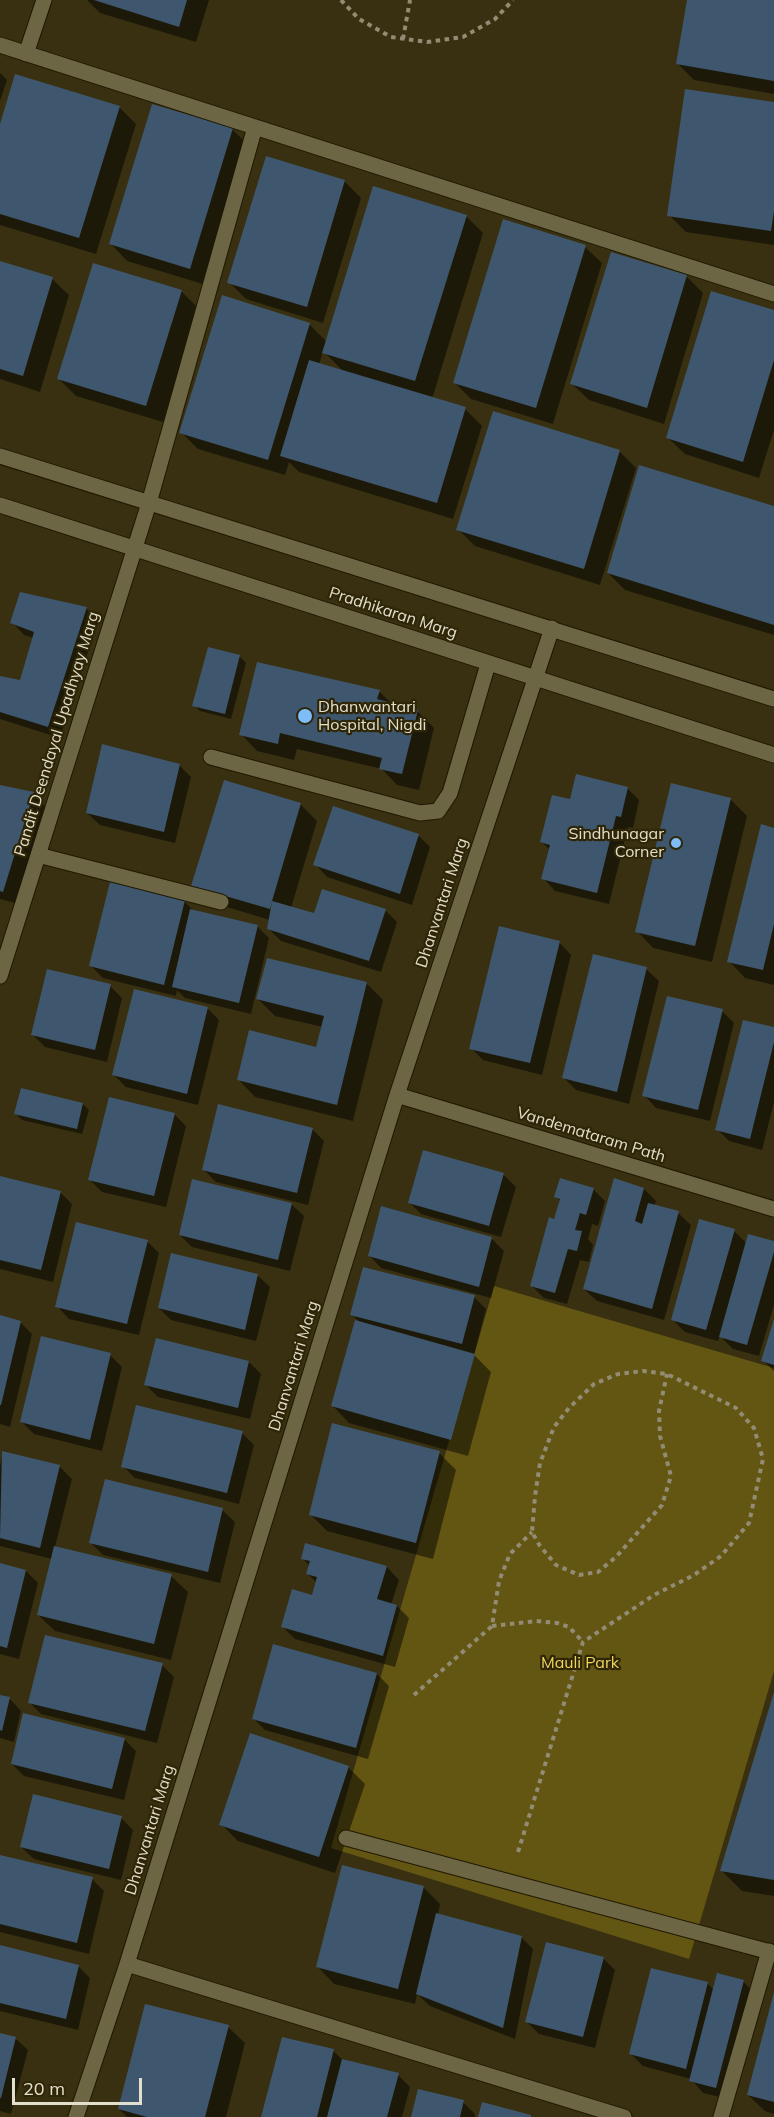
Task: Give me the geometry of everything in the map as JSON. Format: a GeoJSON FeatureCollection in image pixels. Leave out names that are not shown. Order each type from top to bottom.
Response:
{"type":"FeatureCollection","features":[{"type":"Feature","properties":{"kind":"street"},"geometry":{"type":"LineString","coordinates":[[26,54],[44,0]]}},
{"type":"Feature","properties":{"kind":"street"},"geometry":{"type":"LineString","coordinates":[[0,45],[774,294]]}},
{"type":"Feature","properties":{"kind":"street","name":"Pandit Deendayal Upadhyay Marg"},"geometry":{"type":"LineString","coordinates":[[0,976],[7,932],[38,855],[149,503],[255,127]]}},
{"type":"Feature","properties":{"kind":"street","name":"Pradhikaran Marg"},"geometry":{"type":"LineString","coordinates":[[0,456],[774,699]]}},
{"type":"Feature","properties":{"kind":"street","name":"Pradhikaran Marg"},"geometry":{"type":"LineString","coordinates":[[0,505],[135,547],[535,680],[774,755]]}},
{"type":"Feature","properties":{"kind":"street","name":"Dhanvantari Marg"},"geometry":{"type":"LineString","coordinates":[[76,2117],[127,1964],[397,1095],[552,628]]}},
{"type":"Feature","properties":{"kind":"street"},"geometry":{"type":"LineString","coordinates":[[211,758],[420,813],[438,811],[450,793],[488,664]]}},
{"type":"Feature","properties":{"kind":"street"},"geometry":{"type":"LineString","coordinates":[[38,855],[221,902]]}},
{"type":"Feature","properties":{"kind":"street","name":"Vandemataram Path"},"geometry":{"type":"LineString","coordinates":[[397,1095],[774,1209]]}},
{"type":"Feature","properties":{"kind":"street"},"geometry":{"type":"LineString","coordinates":[[346,1838],[772,1952],[721,2117]]}},
{"type":"Feature","properties":{"kind":"street"},"geometry":{"type":"LineString","coordinates":[[127,1964],[624,2117]]}},
{"type":"Feature","properties":{"kind":"path"},"geometry":{"type":"LineString","coordinates":[[341,0],[359,19],[391,37],[427,42],[463,37],[495,19],[513,0]]}},
{"type":"Feature","properties":{"kind":"path"},"geometry":{"type":"LineString","coordinates":[[402,39],[410,0]]}},
{"type":"Feature","properties":{"kind":"path"},"geometry":{"type":"LineString","coordinates":[[509,1881],[583,1642],[654,1595],[694,1575],[721,1556],[749,1523],[764,1459],[754,1428],[736,1408],[667,1374],[643,1371],[618,1374],[594,1384],[569,1408],[554,1427],[540,1463],[532,1532],[556,1565],[579,1575],[598,1572],[616,1557],[662,1505],[670,1476],[660,1436],[659,1411],[667,1374]]}},
{"type":"Feature","properties":{"kind":"path"},"geometry":{"type":"LineString","coordinates":[[492,1626],[499,1581],[510,1554],[532,1532]]}},
{"type":"Feature","properties":{"kind":"path"},"geometry":{"type":"LineString","coordinates":[[414,1695],[492,1626],[536,1621],[557,1623],[569,1627],[583,1642]]}},
{"type":"Feature","properties":{"kind":"green space","name":"Mauli Park"},"geometry":{"type":"Polygon","coordinates":[[[494,1286],[774,1368],[774,1671],[689,1959],[331,1848],[494,1286]]]}},
{"type":"Feature","properties":{"kind":"building"},"geometry":{"type":"Polygon","coordinates":[[[94,0],[187,0],[179,27],[94,0]]]}},
{"type":"Feature","properties":{"kind":"building"},"geometry":{"type":"Polygon","coordinates":[[[687,0],[774,0],[774,81],[676,64],[687,0]]]}},
{"type":"Feature","properties":{"kind":"building"},"geometry":{"type":"Polygon","coordinates":[[[15,74],[120,106],[79,238],[0,214],[0,124],[15,74]]]}},
{"type":"Feature","properties":{"kind":"building"},"geometry":{"type":"Polygon","coordinates":[[[685,89],[774,102],[774,211],[771,231],[667,216],[685,89]]]}},
{"type":"Feature","properties":{"kind":"building"},"geometry":{"type":"Polygon","coordinates":[[[152,104],[233,128],[190,269],[109,244],[152,104]]]}},
{"type":"Feature","properties":{"kind":"building"},"geometry":{"type":"Polygon","coordinates":[[[266,156],[345,180],[307,307],[227,283],[266,156]]]}},
{"type":"Feature","properties":{"kind":"building"},"geometry":{"type":"Polygon","coordinates":[[[373,186],[467,215],[415,381],[322,353],[373,186]]]}},
{"type":"Feature","properties":{"kind":"building"},"geometry":{"type":"Polygon","coordinates":[[[503,219],[586,245],[536,408],[453,383],[503,219]]]}},
{"type":"Feature","properties":{"kind":"building"},"geometry":{"type":"Polygon","coordinates":[[[611,252],[687,275],[647,408],[570,384],[611,252]]]}},
{"type":"Feature","properties":{"kind":"building"},"geometry":{"type":"Polygon","coordinates":[[[0,261],[53,277],[23,376],[0,369],[0,261]]]}},
{"type":"Feature","properties":{"kind":"building"},"geometry":{"type":"Polygon","coordinates":[[[93,263],[182,290],[146,406],[57,379],[93,263]]]}},
{"type":"Feature","properties":{"kind":"building"},"geometry":{"type":"Polygon","coordinates":[[[711,291],[774,310],[774,360],[743,462],[666,438],[711,291]]]}},
{"type":"Feature","properties":{"kind":"building"},"geometry":{"type":"Polygon","coordinates":[[[222,295],[310,323],[268,460],[179,433],[222,295]]]}},
{"type":"Feature","properties":{"kind":"building"},"geometry":{"type":"Polygon","coordinates":[[[309,360],[466,407],[437,503],[280,456],[309,360]]]}},
{"type":"Feature","properties":{"kind":"building"},"geometry":{"type":"Polygon","coordinates":[[[493,411],[620,450],[584,569],[456,530],[493,411]]]}},
{"type":"Feature","properties":{"kind":"building"},"geometry":{"type":"Polygon","coordinates":[[[639,465],[774,506],[774,625],[607,573],[639,465]]]}},
{"type":"Feature","properties":{"kind":"building"},"geometry":{"type":"Polygon","coordinates":[[[20,592],[87,607],[48,727],[0,712],[0,676],[20,680],[34,632],[10,623],[20,592]]]}},
{"type":"Feature","properties":{"kind":"building"},"geometry":{"type":"Polygon","coordinates":[[[208,647],[240,655],[225,714],[192,706],[208,647]]]}},
{"type":"Feature","properties":{"kind":"building"},"geometry":{"type":"Polygon","coordinates":[[[257,662],[380,690],[377,699],[418,710],[402,774],[379,769],[382,758],[280,733],[278,744],[239,735],[257,662]]]}},
{"type":"Feature","properties":{"kind":"building"},"geometry":{"type":"Polygon","coordinates":[[[102,744],[180,764],[164,832],[86,813],[102,744]]]}},
{"type":"Feature","properties":{"kind":"building"},"geometry":{"type":"Polygon","coordinates":[[[576,774],[628,787],[621,817],[616,816],[597,893],[541,879],[550,845],[540,842],[552,795],[570,799],[576,774]]]}},
{"type":"Feature","properties":{"kind":"building"},"geometry":{"type":"Polygon","coordinates":[[[224,780],[301,803],[270,909],[191,886],[224,780]]]}},
{"type":"Feature","properties":{"kind":"building"},"geometry":{"type":"Polygon","coordinates":[[[671,783],[731,798],[695,946],[635,932],[671,783]]]}},
{"type":"Feature","properties":{"kind":"building"},"geometry":{"type":"Polygon","coordinates":[[[0,785],[34,792],[3,892],[0,891],[0,785]]]}},
{"type":"Feature","properties":{"kind":"building"},"geometry":{"type":"Polygon","coordinates":[[[333,806],[419,834],[400,894],[313,865],[333,806]]]}},
{"type":"Feature","properties":{"kind":"building"},"geometry":{"type":"Polygon","coordinates":[[[761,824],[774,828],[774,924],[763,970],[727,962],[761,824]]]}},
{"type":"Feature","properties":{"kind":"building"},"geometry":{"type":"Polygon","coordinates":[[[110,882],[185,900],[164,985],[89,966],[110,882]]]}},
{"type":"Feature","properties":{"kind":"building"},"geometry":{"type":"Polygon","coordinates":[[[322,889],[386,909],[369,961],[267,929],[272,901],[314,913],[322,889]]]}},
{"type":"Feature","properties":{"kind":"building"},"geometry":{"type":"Polygon","coordinates":[[[190,909],[258,925],[239,1003],[172,987],[190,909]]]}},
{"type":"Feature","properties":{"kind":"building"},"geometry":{"type":"Polygon","coordinates":[[[499,926],[560,941],[530,1063],[469,1049],[499,926]]]}},
{"type":"Feature","properties":{"kind":"building"},"geometry":{"type":"Polygon","coordinates":[[[593,954],[647,967],[617,1092],[562,1078],[593,954]]]}},
{"type":"Feature","properties":{"kind":"building"},"geometry":{"type":"Polygon","coordinates":[[[267,958],[367,982],[337,1105],[237,1080],[249,1030],[316,1047],[324,1016],[256,999],[267,958]]]}},
{"type":"Feature","properties":{"kind":"building"},"geometry":{"type":"Polygon","coordinates":[[[47,969],[111,984],[95,1050],[31,1035],[47,969]]]}},
{"type":"Feature","properties":{"kind":"building"},"geometry":{"type":"Polygon","coordinates":[[[134,989],[208,1007],[187,1094],[112,1075],[134,989]]]}},
{"type":"Feature","properties":{"kind":"building"},"geometry":{"type":"Polygon","coordinates":[[[667,996],[723,1009],[698,1110],[642,1096],[667,996]]]}},
{"type":"Feature","properties":{"kind":"building"},"geometry":{"type":"Polygon","coordinates":[[[743,1020],[774,1027],[774,1042],[750,1139],[715,1130],[743,1020]]]}},
{"type":"Feature","properties":{"kind":"building"},"geometry":{"type":"Polygon","coordinates":[[[21,1088],[83,1103],[77,1129],[14,1114],[21,1088]]]}},
{"type":"Feature","properties":{"kind":"building"},"geometry":{"type":"Polygon","coordinates":[[[109,1097],[175,1113],[154,1196],[88,1180],[109,1097]]]}},
{"type":"Feature","properties":{"kind":"building"},"geometry":{"type":"Polygon","coordinates":[[[218,1104],[313,1128],[297,1193],[202,1170],[218,1104]]]}},
{"type":"Feature","properties":{"kind":"building"},"geometry":{"type":"Polygon","coordinates":[[[423,1150],[504,1173],[489,1226],[408,1203],[423,1150]]]}},
{"type":"Feature","properties":{"kind":"building"},"geometry":{"type":"Polygon","coordinates":[[[0,1176],[61,1191],[41,1270],[0,1260],[0,1176]]]}},
{"type":"Feature","properties":{"kind":"building"},"geometry":{"type":"Polygon","coordinates":[[[560,1178],[594,1188],[586,1215],[580,1213],[575,1230],[582,1231],[577,1251],[568,1249],[555,1293],[530,1286],[549,1217],[554,1219],[560,1199],[554,1197],[560,1178]]]}},
{"type":"Feature","properties":{"kind":"building"},"geometry":{"type":"Polygon","coordinates":[[[614,1178],[644,1188],[635,1221],[642,1224],[648,1203],[679,1211],[652,1309],[583,1289],[614,1178]]]}},
{"type":"Feature","properties":{"kind":"building"},"geometry":{"type":"Polygon","coordinates":[[[192,1179],[292,1203],[278,1260],[179,1235],[192,1179]]]}},
{"type":"Feature","properties":{"kind":"building"},"geometry":{"type":"Polygon","coordinates":[[[381,1206],[492,1237],[479,1287],[368,1256],[381,1206]]]}},
{"type":"Feature","properties":{"kind":"building"},"geometry":{"type":"Polygon","coordinates":[[[699,1219],[735,1229],[706,1330],[671,1320],[699,1219]]]}},
{"type":"Feature","properties":{"kind":"building"},"geometry":{"type":"Polygon","coordinates":[[[76,1222],[148,1240],[127,1324],[55,1307],[76,1222]]]}},
{"type":"Feature","properties":{"kind":"building"},"geometry":{"type":"Polygon","coordinates":[[[748,1234],[774,1241],[774,1252],[747,1345],[719,1337],[748,1234]]]}},
{"type":"Feature","properties":{"kind":"building"},"geometry":{"type":"Polygon","coordinates":[[[171,1253],[258,1274],[245,1330],[158,1308],[171,1253]]]}},
{"type":"Feature","properties":{"kind":"building"},"geometry":{"type":"Polygon","coordinates":[[[363,1267],[475,1295],[462,1344],[350,1315],[363,1267]]]}},
{"type":"Feature","properties":{"kind":"building"},"geometry":{"type":"Polygon","coordinates":[[[0,1315],[21,1321],[1,1405],[0,1405],[0,1315]]]}},
{"type":"Feature","properties":{"kind":"building"},"geometry":{"type":"Polygon","coordinates":[[[774,1319],[774,1365],[761,1361],[774,1319]]]}},
{"type":"Feature","properties":{"kind":"building"},"geometry":{"type":"Polygon","coordinates":[[[355,1320],[475,1354],[451,1440],[331,1406],[355,1320]]]}},
{"type":"Feature","properties":{"kind":"building"},"geometry":{"type":"Polygon","coordinates":[[[41,1336],[111,1353],[90,1440],[20,1422],[41,1336]]]}},
{"type":"Feature","properties":{"kind":"building"},"geometry":{"type":"Polygon","coordinates":[[[156,1338],[249,1361],[238,1408],[144,1385],[156,1338]]]}},
{"type":"Feature","properties":{"kind":"building"},"geometry":{"type":"Polygon","coordinates":[[[136,1405],[243,1431],[227,1493],[121,1467],[136,1405]]]}},
{"type":"Feature","properties":{"kind":"building"},"geometry":{"type":"Polygon","coordinates":[[[332,1423],[440,1451],[416,1543],[309,1515],[332,1423]]]}},
{"type":"Feature","properties":{"kind":"building"},"geometry":{"type":"Polygon","coordinates":[[[2,1451],[60,1465],[40,1548],[0,1538],[2,1451]]]}},
{"type":"Feature","properties":{"kind":"building"},"geometry":{"type":"Polygon","coordinates":[[[105,1479],[223,1508],[208,1572],[89,1543],[105,1479]]]}},
{"type":"Feature","properties":{"kind":"building"},"geometry":{"type":"Polygon","coordinates":[[[305,1543],[387,1566],[377,1599],[397,1605],[383,1656],[281,1627],[292,1589],[312,1595],[317,1577],[306,1574],[310,1561],[301,1559],[305,1543]]]}},
{"type":"Feature","properties":{"kind":"building"},"geometry":{"type":"Polygon","coordinates":[[[54,1546],[172,1574],[154,1644],[37,1615],[54,1546]]]}},
{"type":"Feature","properties":{"kind":"building"},"geometry":{"type":"Polygon","coordinates":[[[0,1563],[26,1570],[7,1648],[0,1646],[0,1563]]]}},
{"type":"Feature","properties":{"kind":"building"},"geometry":{"type":"Polygon","coordinates":[[[45,1635],[163,1663],[145,1731],[28,1703],[45,1635]]]}},
{"type":"Feature","properties":{"kind":"building"},"geometry":{"type":"Polygon","coordinates":[[[273,1644],[377,1673],[356,1748],[252,1719],[273,1644]]]}},
{"type":"Feature","properties":{"kind":"building"},"geometry":{"type":"Polygon","coordinates":[[[774,1692],[774,1880],[720,1871],[774,1692]]]}},
{"type":"Feature","properties":{"kind":"building"},"geometry":{"type":"Polygon","coordinates":[[[0,1695],[10,1697],[2,1731],[0,1730],[0,1695]]]}},
{"type":"Feature","properties":{"kind":"building"},"geometry":{"type":"Polygon","coordinates":[[[23,1713],[125,1738],[112,1789],[11,1764],[23,1713]]]}},
{"type":"Feature","properties":{"kind":"building"},"geometry":{"type":"Polygon","coordinates":[[[250,1733],[349,1766],[319,1857],[219,1825],[250,1733]]]}},
{"type":"Feature","properties":{"kind":"building"},"geometry":{"type":"Polygon","coordinates":[[[33,1794],[122,1816],[109,1869],[20,1847],[33,1794]]]}},
{"type":"Feature","properties":{"kind":"building"},"geometry":{"type":"Polygon","coordinates":[[[0,1855],[93,1877],[77,1943],[0,1924],[0,1855]]]}},
{"type":"Feature","properties":{"kind":"building"},"geometry":{"type":"Polygon","coordinates":[[[342,1865],[424,1886],[398,1989],[316,1967],[342,1865]]]}},
{"type":"Feature","properties":{"kind":"building"},"geometry":{"type":"Polygon","coordinates":[[[436,1913],[522,1936],[503,2028],[416,1994],[436,1913]]]}},
{"type":"Feature","properties":{"kind":"building"},"geometry":{"type":"Polygon","coordinates":[[[546,1942],[604,1957],[583,2037],[525,2022],[546,1942]]]}},
{"type":"Feature","properties":{"kind":"building"},"geometry":{"type":"Polygon","coordinates":[[[0,1945],[79,1965],[66,2019],[0,2003],[0,1945]]]}},
{"type":"Feature","properties":{"kind":"building"},"geometry":{"type":"Polygon","coordinates":[[[651,1968],[708,1982],[686,2069],[629,2054],[651,1968]]]}},
{"type":"Feature","properties":{"kind":"building"},"geometry":{"type":"Polygon","coordinates":[[[717,1973],[744,1980],[716,2088],[689,2081],[717,1973]]]}},
{"type":"Feature","properties":{"kind":"building"},"geometry":{"type":"Polygon","coordinates":[[[774,1992],[774,2102],[747,2095],[774,1992]]]}},
{"type":"Feature","properties":{"kind":"building"},"geometry":{"type":"Polygon","coordinates":[[[145,2004],[229,2025],[205,2117],[147,2117],[118,2109],[145,2004]]]}},
{"type":"Feature","properties":{"kind":"building"},"geometry":{"type":"Polygon","coordinates":[[[0,2033],[16,2037],[1,2098],[0,2098],[0,2033]]]}},
{"type":"Feature","properties":{"kind":"building"},"geometry":{"type":"Polygon","coordinates":[[[282,2037],[334,2049],[317,2117],[261,2117],[282,2037]]]}},
{"type":"Feature","properties":{"kind":"building"},"geometry":{"type":"Polygon","coordinates":[[[342,2059],[399,2073],[387,2117],[327,2117],[342,2059]]]}},
{"type":"Feature","properties":{"kind":"building"},"geometry":{"type":"Polygon","coordinates":[[[418,2089],[464,2100],[460,2117],[411,2117],[418,2089]]]}},
{"type":"Feature","properties":{"kind":"building"},"geometry":{"type":"Polygon","coordinates":[[[482,2102],[531,2115],[531,2117],[478,2117],[482,2102]]]}},
{"type":"Feature","properties":{"kind":"place","name":"Dhanwantari Hospital, Nigdi"},"geometry":{"type":"Point","coordinates":[305,716]}},
{"type":"Feature","properties":{"kind":"place","name":"Sindhunagar Corner"},"geometry":{"type":"Point","coordinates":[676,843]}}]}
